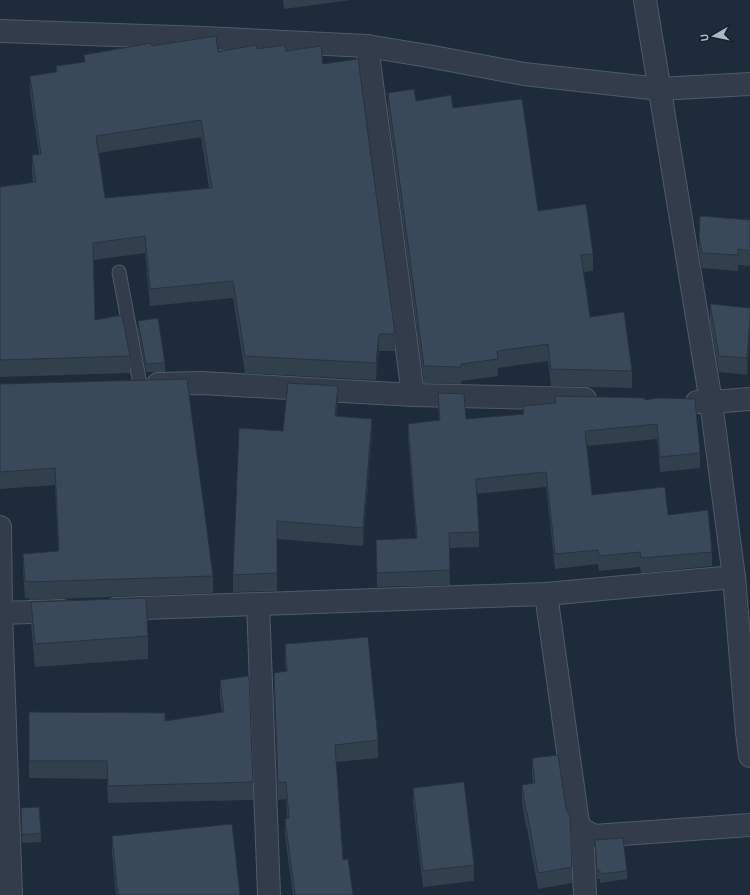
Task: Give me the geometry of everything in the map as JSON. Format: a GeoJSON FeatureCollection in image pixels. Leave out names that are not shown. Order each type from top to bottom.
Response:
{"type":"FeatureCollection","features":[{"type":"Feature","properties":{"kind":"street"},"geometry":{"type":"LineString","coordinates":[[645,0],[711,402],[734,577],[750,756]]}},
{"type":"Feature","properties":{"kind":"street"},"geometry":{"type":"LineString","coordinates":[[0,31],[204,38],[367,46],[524,74],[659,89],[750,84]]}},
{"type":"Feature","properties":{"kind":"street"},"geometry":{"type":"LineString","coordinates":[[367,46],[413,395]]}},
{"type":"Feature","properties":{"kind":"street"},"geometry":{"type":"LineString","coordinates":[[117,385],[201,383],[413,395],[601,400]]}},
{"type":"Feature","properties":{"kind":"street"},"geometry":{"type":"LineString","coordinates":[[680,402],[750,400]]}},
{"type":"Feature","properties":{"kind":"street"},"geometry":{"type":"LineString","coordinates":[[0,527],[4,776],[11,895]]}},
{"type":"Feature","properties":{"kind":"street"},"geometry":{"type":"LineString","coordinates":[[1,613],[546,594],[734,577]]}},
{"type":"Feature","properties":{"kind":"street"},"geometry":{"type":"LineString","coordinates":[[546,594],[578,822],[582,829],[585,895]]}},
{"type":"Feature","properties":{"kind":"street"},"geometry":{"type":"LineString","coordinates":[[258,604],[269,895]]}},
{"type":"Feature","properties":{"kind":"street"},"geometry":{"type":"LineString","coordinates":[[582,829],[594,836],[750,825]]}},
{"type":"Feature","properties":{"kind":"lane"},"geometry":{"type":"LineString","coordinates":[[119,272],[140,384]]}},
{"type":"Feature","properties":{"kind":"building"},"geometry":{"type":"Polygon","coordinates":[[[216,36],[218,52],[256,45],[257,49],[285,45],[286,51],[321,46],[323,64],[358,59],[395,334],[379,334],[376,363],[245,356],[233,281],[150,289],[145,236],[93,243],[95,320],[122,315],[130,356],[0,360],[0,187],[36,182],[32,155],[41,154],[30,76],[57,72],[56,66],[85,62],[84,55],[151,43],[152,46],[216,36]],[[201,120],[96,136],[105,198],[212,188],[201,120]]]}},
{"type":"Feature","properties":{"kind":"building"},"geometry":{"type":"Polygon","coordinates":[[[414,89],[416,101],[451,95],[453,108],[522,99],[538,211],[586,204],[593,254],[581,255],[590,317],[624,312],[632,371],[551,369],[548,344],[497,351],[498,359],[461,364],[461,367],[424,366],[388,93],[414,89]]]}},
{"type":"Feature","properties":{"kind":"building"},"geometry":{"type":"Polygon","coordinates":[[[700,216],[750,220],[750,251],[738,249],[738,255],[702,253],[699,236],[700,216]]]}},
{"type":"Feature","properties":{"kind":"building"},"geometry":{"type":"Polygon","coordinates":[[[710,304],[750,308],[747,358],[719,356],[710,304]]]}},
{"type":"Feature","properties":{"kind":"building"},"geometry":{"type":"Polygon","coordinates":[[[158,318],[165,363],[146,364],[138,321],[158,318]]]}},
{"type":"Feature","properties":{"kind":"building"},"geometry":{"type":"Polygon","coordinates":[[[187,379],[213,576],[25,582],[23,554],[59,551],[55,468],[0,472],[0,384],[187,379]]]}},
{"type":"Feature","properties":{"kind":"building"},"geometry":{"type":"Polygon","coordinates":[[[288,383],[338,386],[335,416],[372,419],[363,528],[277,521],[277,573],[233,575],[239,428],[283,431],[288,383]]]}},
{"type":"Feature","properties":{"kind":"building"},"geometry":{"type":"Polygon","coordinates":[[[438,393],[464,394],[466,419],[524,414],[523,406],[556,403],[555,396],[645,398],[645,400],[658,398],[695,399],[700,453],[660,457],[657,424],[585,431],[592,495],[665,487],[668,515],[708,510],[712,552],[641,558],[640,552],[599,556],[598,550],[555,554],[546,472],[476,479],[479,532],[449,533],[450,570],[377,573],[376,540],[417,538],[408,424],[440,420],[438,393]]]}},
{"type":"Feature","properties":{"kind":"building"},"geometry":{"type":"Polygon","coordinates":[[[146,598],[148,636],[35,644],[31,602],[146,598]]]}},
{"type":"Feature","properties":{"kind":"building"},"geometry":{"type":"Polygon","coordinates":[[[368,637],[378,740],[335,745],[343,860],[348,859],[353,895],[295,895],[285,819],[289,818],[286,782],[278,782],[274,673],[287,671],[285,644],[368,637]]]}},
{"type":"Feature","properties":{"kind":"building"},"geometry":{"type":"Polygon","coordinates":[[[249,676],[253,782],[108,786],[107,761],[29,761],[29,712],[165,713],[165,721],[224,712],[220,680],[249,676]]]}},
{"type":"Feature","properties":{"kind":"building"},"geometry":{"type":"Polygon","coordinates":[[[558,755],[566,808],[570,817],[572,867],[538,873],[522,785],[535,783],[532,758],[558,755]]]}},
{"type":"Feature","properties":{"kind":"building"},"geometry":{"type":"Polygon","coordinates":[[[464,782],[474,865],[423,871],[413,788],[464,782]]]}},
{"type":"Feature","properties":{"kind":"building"},"geometry":{"type":"Polygon","coordinates":[[[39,807],[41,833],[22,835],[21,808],[39,807]]]}},
{"type":"Feature","properties":{"kind":"building"},"geometry":{"type":"Polygon","coordinates":[[[232,824],[240,895],[118,895],[112,836],[232,824]]]}},
{"type":"Feature","properties":{"kind":"building"},"geometry":{"type":"Polygon","coordinates":[[[623,838],[627,871],[600,874],[600,870],[597,871],[595,840],[623,838]]]}}]}
